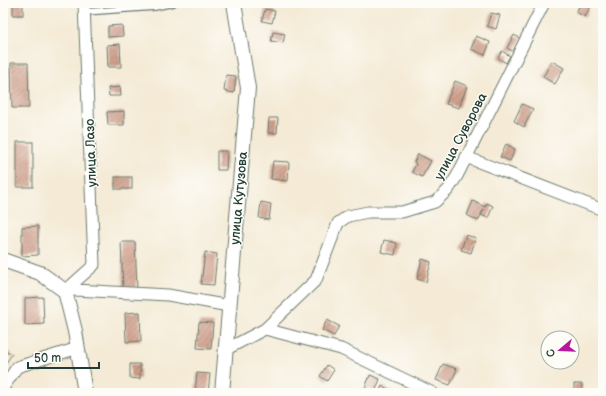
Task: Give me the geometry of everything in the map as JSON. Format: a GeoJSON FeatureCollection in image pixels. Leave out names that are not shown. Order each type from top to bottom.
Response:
{"type":"FeatureCollection","features":[{"type":"Feature","properties":{"kind":"street","name":"улица Кутузова"},"geometry":{"type":"LineString","coordinates":[[222,393],[248,88],[234,3]]}},
{"type":"Feature","properties":{"kind":"street","name":"улица Суворова"},"geometry":{"type":"LineString","coordinates":[[226,350],[265,329],[316,280],[338,223],[348,216],[368,212],[402,212],[435,202],[448,190],[544,3]]}},
{"type":"Feature","properties":{"kind":"street","name":"улица Лазо"},"geometry":{"type":"LineString","coordinates":[[65,290],[94,265],[84,8]]}},
{"type":"Feature","properties":{"kind":"street"},"geometry":{"type":"LineString","coordinates":[[466,157],[603,210]]}},
{"type":"Feature","properties":{"kind":"street"},"geometry":{"type":"LineString","coordinates":[[3,260],[40,273],[65,290],[168,295],[229,306]]}},
{"type":"Feature","properties":{"kind":"street"},"geometry":{"type":"LineString","coordinates":[[65,290],[78,348],[85,393]]}},
{"type":"Feature","properties":{"kind":"street"},"geometry":{"type":"LineString","coordinates":[[265,329],[341,349],[433,393]]}},
{"type":"Feature","properties":{"kind":"street"},"geometry":{"type":"LineString","coordinates":[[3,388],[17,367],[78,348]]}},
{"type":"Feature","properties":{"kind":"lane"},"geometry":{"type":"LineString","coordinates":[[84,8],[155,7],[173,3]]}},
{"type":"Feature","properties":{"kind":"building"},"geometry":{"type":"Polygon","coordinates":[[[13,3],[23,3],[23,15],[13,15],[13,3]]]}},
{"type":"Feature","properties":{"kind":"building"},"geometry":{"type":"Polygon","coordinates":[[[581,3],[591,5],[585,17],[576,12],[581,3]]]}},
{"type":"Feature","properties":{"kind":"building"},"geometry":{"type":"Polygon","coordinates":[[[265,9],[275,11],[272,23],[262,21],[265,9]]]}},
{"type":"Feature","properties":{"kind":"building"},"geometry":{"type":"Polygon","coordinates":[[[491,13],[500,15],[496,29],[487,26],[491,13]]]}},
{"type":"Feature","properties":{"kind":"building"},"geometry":{"type":"Polygon","coordinates":[[[122,25],[123,36],[108,37],[108,26],[122,25]]]}},
{"type":"Feature","properties":{"kind":"building"},"geometry":{"type":"Polygon","coordinates":[[[273,32],[285,34],[283,43],[271,41],[273,32]]]}},
{"type":"Feature","properties":{"kind":"building"},"geometry":{"type":"Polygon","coordinates":[[[514,35],[521,39],[514,52],[507,48],[514,35]]]}},
{"type":"Feature","properties":{"kind":"building"},"geometry":{"type":"Polygon","coordinates":[[[476,36],[490,42],[485,55],[471,49],[476,36]]]}},
{"type":"Feature","properties":{"kind":"building"},"geometry":{"type":"Polygon","coordinates":[[[120,44],[121,67],[108,67],[107,45],[120,44]]]}},
{"type":"Feature","properties":{"kind":"building"},"geometry":{"type":"Polygon","coordinates":[[[502,51],[510,56],[506,63],[498,58],[502,51]]]}},
{"type":"Feature","properties":{"kind":"building"},"geometry":{"type":"Polygon","coordinates":[[[552,61],[564,68],[555,84],[543,77],[552,61]]]}},
{"type":"Feature","properties":{"kind":"building"},"geometry":{"type":"Polygon","coordinates":[[[11,63],[28,63],[29,108],[12,108],[11,63]]]}},
{"type":"Feature","properties":{"kind":"building"},"geometry":{"type":"Polygon","coordinates":[[[226,75],[236,76],[234,93],[224,91],[226,75]]]}},
{"type":"Feature","properties":{"kind":"building"},"geometry":{"type":"Polygon","coordinates":[[[455,81],[467,86],[459,108],[446,104],[455,81]]]}},
{"type":"Feature","properties":{"kind":"building"},"geometry":{"type":"Polygon","coordinates":[[[120,87],[121,96],[109,96],[108,88],[120,87]]]}},
{"type":"Feature","properties":{"kind":"building"},"geometry":{"type":"Polygon","coordinates":[[[522,104],[533,109],[524,127],[514,121],[522,104]]]}},
{"type":"Feature","properties":{"kind":"building"},"geometry":{"type":"Polygon","coordinates":[[[124,111],[124,125],[108,125],[107,112],[124,111]]]}},
{"type":"Feature","properties":{"kind":"building"},"geometry":{"type":"Polygon","coordinates":[[[269,118],[278,118],[277,133],[268,133],[269,118]]]}},
{"type":"Feature","properties":{"kind":"building"},"geometry":{"type":"Polygon","coordinates":[[[17,142],[33,142],[33,187],[17,187],[17,142]]]}},
{"type":"Feature","properties":{"kind":"building"},"geometry":{"type":"Polygon","coordinates":[[[506,144],[515,149],[510,161],[500,157],[506,144]]]}},
{"type":"Feature","properties":{"kind":"building"},"geometry":{"type":"Polygon","coordinates":[[[217,151],[227,151],[226,170],[217,170],[217,151]]]}},
{"type":"Feature","properties":{"kind":"building"},"geometry":{"type":"Polygon","coordinates":[[[418,154],[431,161],[422,177],[412,172],[416,164],[414,162],[418,154]]]}},
{"type":"Feature","properties":{"kind":"building"},"geometry":{"type":"Polygon","coordinates":[[[273,161],[289,162],[288,181],[271,179],[273,161]]]}},
{"type":"Feature","properties":{"kind":"building"},"geometry":{"type":"Polygon","coordinates":[[[115,177],[132,177],[132,189],[115,189],[115,177]]]}},
{"type":"Feature","properties":{"kind":"building"},"geometry":{"type":"Polygon","coordinates":[[[473,201],[485,207],[487,203],[493,206],[488,218],[481,215],[478,221],[467,215],[473,201]]]}},
{"type":"Feature","properties":{"kind":"building"},"geometry":{"type":"Polygon","coordinates":[[[261,202],[271,204],[269,220],[259,218],[261,202]]]}},
{"type":"Feature","properties":{"kind":"building"},"geometry":{"type":"Polygon","coordinates":[[[38,226],[38,255],[22,256],[22,227],[38,226]]]}},
{"type":"Feature","properties":{"kind":"building"},"geometry":{"type":"Polygon","coordinates":[[[466,235],[476,238],[471,253],[461,250],[466,235]]]}},
{"type":"Feature","properties":{"kind":"building"},"geometry":{"type":"Polygon","coordinates":[[[384,240],[397,243],[395,255],[381,252],[384,240]]]}},
{"type":"Feature","properties":{"kind":"building"},"geometry":{"type":"Polygon","coordinates":[[[121,242],[135,242],[137,288],[123,289],[121,242]]]}},
{"type":"Feature","properties":{"kind":"building"},"geometry":{"type":"Polygon","coordinates":[[[205,252],[217,254],[214,285],[201,284],[205,252]]]}},
{"type":"Feature","properties":{"kind":"building"},"geometry":{"type":"Polygon","coordinates":[[[422,259],[431,262],[426,282],[417,279],[422,259]]]}},
{"type":"Feature","properties":{"kind":"building"},"geometry":{"type":"Polygon","coordinates":[[[43,297],[44,324],[25,325],[25,298],[43,297]]]}},
{"type":"Feature","properties":{"kind":"building"},"geometry":{"type":"Polygon","coordinates":[[[140,312],[141,341],[126,342],[125,313],[140,312]]]}},
{"type":"Feature","properties":{"kind":"building"},"geometry":{"type":"Polygon","coordinates":[[[327,320],[339,326],[334,336],[322,330],[327,320]]]}},
{"type":"Feature","properties":{"kind":"building"},"geometry":{"type":"Polygon","coordinates":[[[199,322],[213,323],[211,349],[197,348],[199,322]]]}},
{"type":"Feature","properties":{"kind":"building"},"geometry":{"type":"Polygon","coordinates":[[[3,349],[12,354],[6,363],[3,361],[3,349]]]}},
{"type":"Feature","properties":{"kind":"building"},"geometry":{"type":"Polygon","coordinates":[[[130,364],[140,364],[140,379],[130,378],[130,364]]]}},
{"type":"Feature","properties":{"kind":"building"},"geometry":{"type":"Polygon","coordinates":[[[443,364],[457,369],[450,385],[436,380],[443,364]]]}},
{"type":"Feature","properties":{"kind":"building"},"geometry":{"type":"Polygon","coordinates":[[[327,365],[334,370],[327,381],[320,376],[327,365]]]}},
{"type":"Feature","properties":{"kind":"building"},"geometry":{"type":"Polygon","coordinates":[[[197,373],[210,374],[208,393],[195,393],[197,373]]]}},
{"type":"Feature","properties":{"kind":"building"},"geometry":{"type":"Polygon","coordinates":[[[370,375],[380,379],[375,392],[365,388],[370,375]]]}},
{"type":"Feature","properties":{"kind":"building"},"geometry":{"type":"Polygon","coordinates":[[[574,384],[582,384],[582,393],[574,393],[574,384]]]}},
{"type":"Feature","properties":{"kind":"building"},"geometry":{"type":"Polygon","coordinates":[[[382,386],[393,391],[392,393],[379,393],[382,386]]]}}]}
